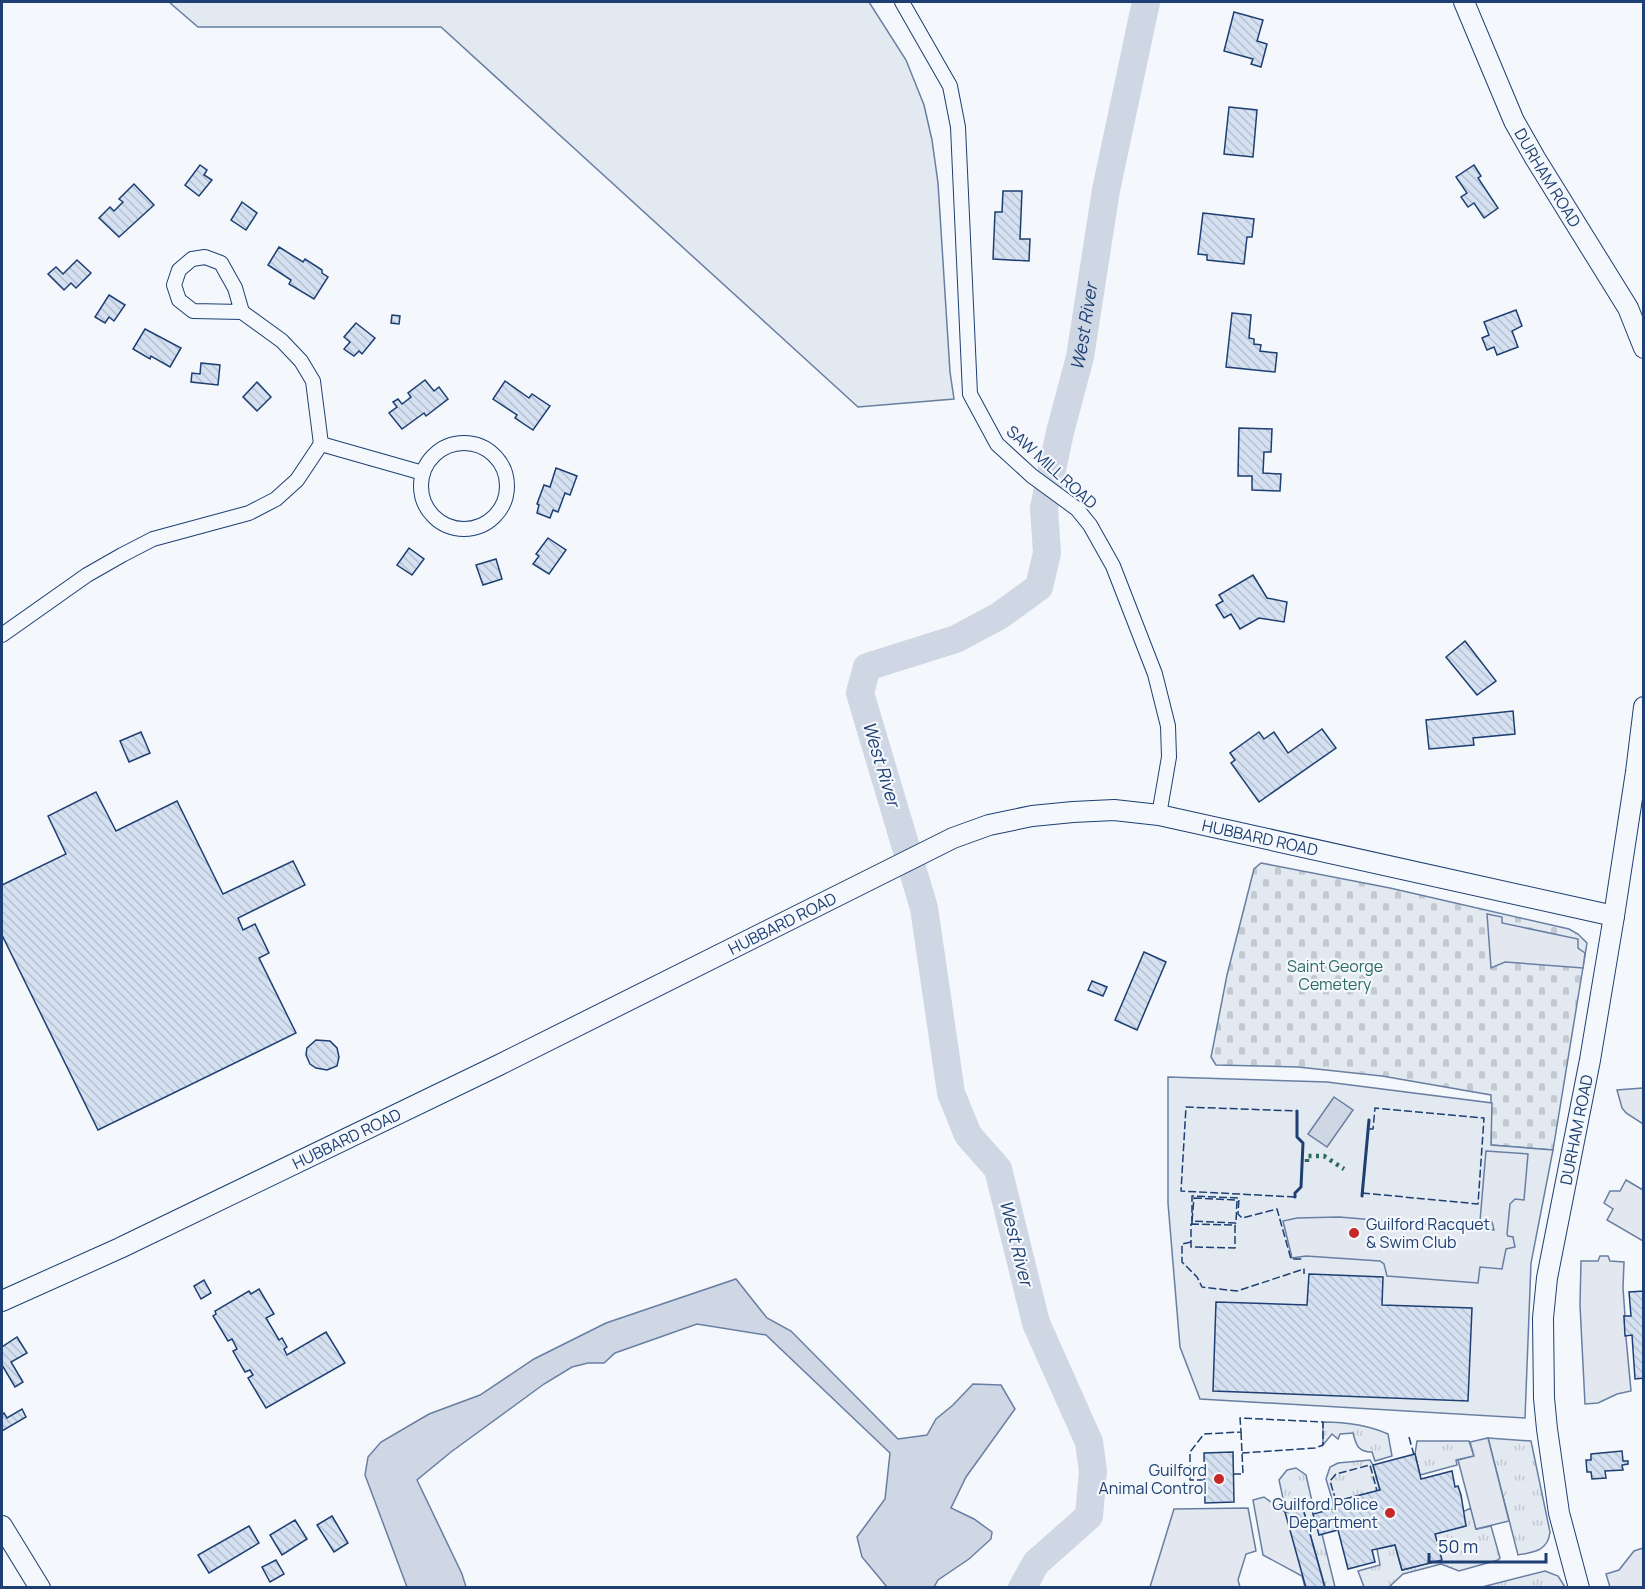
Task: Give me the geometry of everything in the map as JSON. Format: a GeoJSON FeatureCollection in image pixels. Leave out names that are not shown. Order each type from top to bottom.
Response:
{"type":"FeatureCollection","features":[{"type":"Feature","properties":{"kind":"street","name":"SAW MILL ROAD"},"geometry":{"type":"LineString","coordinates":[[902,2],[950,86],[958,127],[970,394],[997,444],[1032,476],[1077,509],[1090,525],[1113,566],[1163,700],[1168,726],[1169,754],[1159,815]]}},
{"type":"Feature","properties":{"kind":"street","name":"DURHAM ROAD"},"geometry":{"type":"LineString","coordinates":[[1464,2],[1514,121],[1628,308],[1644,348]]}},
{"type":"Feature","properties":{"kind":"street"},"geometry":{"type":"LineString","coordinates":[[2,635],[87,575],[122,555],[153,539],[249,513],[276,498],[297,480],[321,444],[313,381],[301,360],[282,341],[242,312],[193,311],[179,300],[174,285],[179,270],[192,259],[205,257],[221,264],[235,288],[242,312]]}},
{"type":"Feature","properties":{"kind":"street"},"geometry":{"type":"LineString","coordinates":[[461,442],[479,445],[495,455],[505,469],[508,485],[504,503],[492,520],[476,528],[459,529],[442,523],[427,508],[421,490],[423,473],[428,461],[446,447],[461,442]]}},
{"type":"Feature","properties":{"kind":"street"},"geometry":{"type":"LineString","coordinates":[[321,444],[423,473]]}},
{"type":"Feature","properties":{"kind":"street","name":"DURHAM ROAD"},"geometry":{"type":"LineString","coordinates":[[1579,1587],[1559,1513],[1546,1429],[1543,1318],[1547,1278],[1590,1060],[1614,916],[1644,707]]}},
{"type":"Feature","properties":{"kind":"street","name":"HUBBARD ROAD"},"geometry":{"type":"LineString","coordinates":[[2,1301],[120,1248],[458,1085],[953,838],[989,825],[1032,816],[1073,812],[1114,810],[1159,815],[1614,916]]}},
{"type":"Feature","properties":{"kind":"street"},"geometry":{"type":"LineString","coordinates":[[2,1526],[40,1587]]}},
{"type":"Feature","properties":{"kind":"green space"},"geometry":{"type":"Polygon","coordinates":[[[169,2],[869,2],[906,60],[924,105],[932,140],[938,183],[950,372],[954,399],[858,407],[441,27],[198,27],[169,2]]]}},
{"type":"Feature","properties":{"kind":"green space","name":"Saint George Cemetery"},"geometry":{"type":"Polygon","coordinates":[[[1261,863],[1390,888],[1569,929],[1578,934],[1587,943],[1553,1150],[1491,1145],[1491,1095],[1382,1076],[1298,1067],[1216,1065],[1211,1057],[1227,975],[1254,869],[1261,863]]]}},
{"type":"Feature","properties":{"kind":"green space","name":"Guilford Racquet & Swim Club"},"geometry":{"type":"Polygon","coordinates":[[[1168,1077],[1327,1082],[1492,1103],[1491,1145],[1553,1150],[1531,1263],[1525,1418],[1200,1399],[1180,1347],[1168,1203],[1168,1077]]]}},
{"type":"Feature","properties":{"kind":"green space"},"geometry":{"type":"Polygon","coordinates":[[[1323,1422],[1357,1425],[1388,1434],[1392,1456],[1375,1461],[1372,1452],[1358,1447],[1353,1433],[1340,1434],[1338,1439],[1332,1434],[1323,1445],[1323,1422]]]}},
{"type":"Feature","properties":{"kind":"green space"},"geometry":{"type":"Polygon","coordinates":[[[1488,1438],[1531,1441],[1550,1532],[1546,1543],[1539,1550],[1518,1555],[1488,1438]]]}},
{"type":"Feature","properties":{"kind":"green space"},"geometry":{"type":"Polygon","coordinates":[[[1417,1441],[1469,1441],[1474,1456],[1456,1460],[1457,1465],[1420,1475],[1415,1454],[1417,1441]]]}},
{"type":"Feature","properties":{"kind":"green space"},"geometry":{"type":"Polygon","coordinates":[[[1370,1460],[1380,1490],[1333,1502],[1326,1479],[1330,1467],[1338,1463],[1370,1460]]]}},
{"type":"Feature","properties":{"kind":"green space"},"geometry":{"type":"Polygon","coordinates":[[[1296,1468],[1306,1475],[1314,1510],[1312,1511],[1322,1534],[1335,1587],[1325,1587],[1303,1509],[1286,1512],[1279,1480],[1287,1470],[1296,1468]]]}},
{"type":"Feature","properties":{"kind":"green space"},"geometry":{"type":"Polygon","coordinates":[[[1471,1508],[1476,1529],[1491,1526],[1500,1558],[1498,1560],[1459,1571],[1441,1564],[1403,1574],[1389,1587],[1364,1587],[1358,1571],[1380,1565],[1377,1549],[1395,1545],[1402,1570],[1441,1560],[1435,1534],[1466,1526],[1462,1512],[1471,1508]]]}},
{"type":"Feature","properties":{"kind":"green space"},"geometry":{"type":"Polygon","coordinates":[[[1545,1571],[1558,1576],[1565,1587],[1482,1587],[1545,1571]]]}},
{"type":"Feature","properties":{"kind":"shaded area"},"geometry":{"type":"Polygon","coordinates":[[[1487,914],[1502,917],[1502,923],[1578,939],[1578,948],[1585,953],[1583,968],[1505,962],[1491,968],[1487,914]]]}},
{"type":"Feature","properties":{"kind":"shaded area"},"geometry":{"type":"Polygon","coordinates":[[[1644,1088],[1643,1124],[1622,1108],[1617,1090],[1644,1088]]]}},
{"type":"Feature","properties":{"kind":"shaded area"},"geometry":{"type":"Polygon","coordinates":[[[1334,1097],[1353,1110],[1327,1147],[1308,1134],[1334,1097]]]}},
{"type":"Feature","properties":{"kind":"shaded area"},"geometry":{"type":"Polygon","coordinates":[[[1486,1151],[1528,1154],[1524,1200],[1515,1199],[1510,1204],[1507,1234],[1513,1237],[1515,1247],[1506,1249],[1502,1269],[1480,1267],[1478,1283],[1387,1276],[1384,1264],[1380,1261],[1306,1256],[1292,1258],[1283,1221],[1297,1218],[1339,1217],[1494,1230],[1492,1222],[1480,1221],[1486,1151]]]}},
{"type":"Feature","properties":{"kind":"shaded area"},"geometry":{"type":"Polygon","coordinates":[[[1626,1180],[1643,1190],[1643,1241],[1607,1220],[1613,1209],[1604,1203],[1610,1191],[1620,1191],[1626,1180]]]}},
{"type":"Feature","properties":{"kind":"shaded area"},"geometry":{"type":"Polygon","coordinates":[[[1600,1256],[1608,1256],[1610,1261],[1624,1262],[1624,1316],[1631,1391],[1617,1394],[1598,1403],[1585,1404],[1580,1305],[1581,1261],[1598,1261],[1600,1256]]]}},
{"type":"Feature","properties":{"kind":"shaded area"},"geometry":{"type":"Polygon","coordinates":[[[736,1279],[767,1318],[791,1331],[898,1439],[927,1435],[936,1419],[973,1384],[1001,1385],[1015,1409],[966,1477],[951,1508],[974,1519],[992,1532],[991,1539],[969,1559],[938,1580],[934,1587],[887,1587],[862,1557],[857,1537],[885,1499],[890,1453],[766,1335],[697,1324],[615,1353],[604,1363],[588,1363],[572,1367],[544,1384],[451,1452],[417,1480],[466,1587],[407,1587],[365,1475],[368,1457],[381,1442],[429,1414],[480,1395],[534,1359],[606,1323],[736,1279]]]}},
{"type":"Feature","properties":{"kind":"shaded area"},"geometry":{"type":"Polygon","coordinates":[[[1488,1438],[1509,1521],[1476,1529],[1458,1460],[1474,1456],[1470,1442],[1488,1438]]]}},
{"type":"Feature","properties":{"kind":"shaded area"},"geometry":{"type":"Polygon","coordinates":[[[1264,1497],[1285,1512],[1303,1509],[1325,1587],[1305,1587],[1302,1576],[1263,1555],[1253,1500],[1264,1497]]]}},
{"type":"Feature","properties":{"kind":"shaded area"},"geometry":{"type":"Polygon","coordinates":[[[1248,1508],[1256,1551],[1246,1554],[1238,1580],[1240,1587],[1150,1587],[1174,1509],[1248,1508]]]}},
{"type":"Feature","properties":{"kind":"shaded area"},"geometry":{"type":"Polygon","coordinates":[[[1643,1548],[1643,1587],[1610,1587],[1606,1574],[1619,1570],[1634,1551],[1643,1548]]]}},
{"type":"Feature","properties":{"kind":"building"},"geometry":{"type":"Polygon","coordinates":[[[1234,12],[1263,20],[1257,41],[1267,44],[1261,67],[1251,64],[1253,59],[1224,51],[1234,12]]]}},
{"type":"Feature","properties":{"kind":"building"},"geometry":{"type":"Polygon","coordinates":[[[1229,107],[1257,110],[1253,157],[1224,154],[1229,107]]]}},
{"type":"Feature","properties":{"kind":"building"},"geometry":{"type":"Polygon","coordinates":[[[200,165],[207,170],[204,175],[212,180],[199,196],[185,185],[200,165]]]}},
{"type":"Feature","properties":{"kind":"building"},"geometry":{"type":"Polygon","coordinates":[[[1474,165],[1481,176],[1478,178],[1498,208],[1484,218],[1474,203],[1468,207],[1461,197],[1467,193],[1456,177],[1474,165]]]}},
{"type":"Feature","properties":{"kind":"building"},"geometry":{"type":"Polygon","coordinates":[[[134,184],[154,205],[119,237],[99,218],[110,207],[114,211],[123,202],[119,199],[134,184]]]}},
{"type":"Feature","properties":{"kind":"building"},"geometry":{"type":"Polygon","coordinates":[[[1003,191],[1022,191],[1020,239],[1030,239],[1029,261],[993,259],[995,212],[1002,212],[1003,191]]]}},
{"type":"Feature","properties":{"kind":"building"},"geometry":{"type":"Polygon","coordinates":[[[242,202],[257,213],[246,230],[231,220],[242,202]]]}},
{"type":"Feature","properties":{"kind":"building"},"geometry":{"type":"Polygon","coordinates":[[[1203,213],[1254,219],[1252,237],[1247,237],[1244,264],[1207,260],[1207,255],[1198,254],[1203,213]]]}},
{"type":"Feature","properties":{"kind":"building"},"geometry":{"type":"Polygon","coordinates":[[[279,247],[303,262],[305,259],[322,270],[322,273],[328,277],[314,299],[289,284],[291,280],[268,265],[279,247]]]}},
{"type":"Feature","properties":{"kind":"building"},"geometry":{"type":"Polygon","coordinates":[[[77,260],[91,273],[76,288],[71,283],[64,290],[48,274],[56,267],[63,274],[77,260]]]}},
{"type":"Feature","properties":{"kind":"building"},"geometry":{"type":"Polygon","coordinates":[[[109,295],[125,305],[114,321],[109,317],[105,323],[95,317],[109,295]]]}},
{"type":"Feature","properties":{"kind":"building"},"geometry":{"type":"Polygon","coordinates":[[[1516,310],[1522,326],[1512,331],[1518,347],[1497,355],[1494,347],[1487,350],[1482,338],[1489,335],[1484,322],[1516,310]]]}},
{"type":"Feature","properties":{"kind":"building"},"geometry":{"type":"Polygon","coordinates":[[[1232,313],[1251,315],[1249,338],[1254,339],[1254,344],[1261,345],[1260,351],[1277,353],[1275,372],[1226,367],[1232,313]]]}},
{"type":"Feature","properties":{"kind":"building"},"geometry":{"type":"Polygon","coordinates":[[[392,315],[400,316],[399,324],[391,323],[392,315]]]}},
{"type":"Feature","properties":{"kind":"building"},"geometry":{"type":"Polygon","coordinates":[[[356,323],[375,338],[362,354],[359,351],[354,356],[344,349],[350,342],[344,337],[356,323]]]}},
{"type":"Feature","properties":{"kind":"building"},"geometry":{"type":"Polygon","coordinates":[[[145,329],[181,348],[170,367],[133,349],[145,329]]]}},
{"type":"Feature","properties":{"kind":"building"},"geometry":{"type":"Polygon","coordinates":[[[201,363],[220,365],[218,385],[191,382],[192,373],[200,374],[201,363]]]}},
{"type":"Feature","properties":{"kind":"building"},"geometry":{"type":"Polygon","coordinates":[[[425,380],[434,391],[439,387],[448,399],[426,416],[424,413],[402,429],[389,413],[397,407],[393,402],[398,399],[402,404],[411,397],[408,393],[425,380]]]}},
{"type":"Feature","properties":{"kind":"building"},"geometry":{"type":"Polygon","coordinates":[[[505,381],[529,398],[532,394],[550,406],[533,430],[515,418],[517,415],[493,399],[505,381]]]}},
{"type":"Feature","properties":{"kind":"building"},"geometry":{"type":"Polygon","coordinates":[[[257,382],[271,397],[257,411],[243,397],[257,382]]]}},
{"type":"Feature","properties":{"kind":"building"},"geometry":{"type":"Polygon","coordinates":[[[1239,428],[1272,429],[1271,452],[1264,452],[1263,473],[1281,474],[1280,491],[1252,490],[1252,476],[1238,476],[1239,428]]]}},
{"type":"Feature","properties":{"kind":"building"},"geometry":{"type":"Polygon","coordinates":[[[556,468],[577,476],[570,495],[565,493],[558,512],[553,510],[550,518],[537,513],[539,505],[537,504],[544,485],[550,487],[556,468]]]}},
{"type":"Feature","properties":{"kind":"building"},"geometry":{"type":"Polygon","coordinates":[[[548,538],[566,550],[549,574],[533,564],[539,556],[536,554],[548,538]]]}},
{"type":"Feature","properties":{"kind":"building"},"geometry":{"type":"Polygon","coordinates":[[[409,548],[424,559],[412,575],[397,565],[409,548]]]}},
{"type":"Feature","properties":{"kind":"building"},"geometry":{"type":"Polygon","coordinates":[[[496,559],[502,579],[483,585],[476,565],[496,559]]]}},
{"type":"Feature","properties":{"kind":"building"},"geometry":{"type":"Polygon","coordinates":[[[1253,575],[1267,598],[1287,602],[1284,622],[1259,618],[1240,629],[1231,614],[1224,618],[1216,605],[1223,601],[1219,595],[1253,575]]]}},
{"type":"Feature","properties":{"kind":"building"},"geometry":{"type":"Polygon","coordinates":[[[1465,641],[1496,681],[1477,695],[1446,657],[1465,641]]]}},
{"type":"Feature","properties":{"kind":"building"},"geometry":{"type":"Polygon","coordinates":[[[1513,711],[1515,734],[1473,738],[1474,745],[1429,749],[1426,720],[1513,711]]]}},
{"type":"Feature","properties":{"kind":"building"},"geometry":{"type":"Polygon","coordinates":[[[1322,729],[1336,748],[1259,802],[1231,763],[1235,760],[1230,753],[1259,732],[1264,739],[1274,732],[1288,753],[1322,729]]]}},
{"type":"Feature","properties":{"kind":"building"},"geometry":{"type":"Polygon","coordinates":[[[141,732],[150,753],[129,762],[120,741],[141,732]]]}},
{"type":"Feature","properties":{"kind":"building"},"geometry":{"type":"Polygon","coordinates":[[[96,792],[116,831],[177,801],[223,894],[293,861],[305,885],[238,918],[243,930],[255,924],[269,953],[259,958],[296,1033],[98,1130],[2,935],[2,885],[66,854],[48,816],[96,792]]]}},
{"type":"Feature","properties":{"kind":"building"},"geometry":{"type":"Polygon","coordinates":[[[1144,952],[1166,962],[1137,1030],[1115,1020],[1144,952]]]}},
{"type":"Feature","properties":{"kind":"building"},"geometry":{"type":"Polygon","coordinates":[[[1092,981],[1107,987],[1103,996],[1088,990],[1092,981]]]}},
{"type":"Feature","properties":{"kind":"building"},"geometry":{"type":"Polygon","coordinates":[[[316,1040],[330,1041],[337,1048],[339,1057],[337,1066],[327,1070],[310,1064],[306,1055],[307,1048],[316,1040]]]}},
{"type":"Feature","properties":{"kind":"building","name":"Guilford Racquet & Swim Club"},"geometry":{"type":"Polygon","coordinates":[[[1309,1274],[1383,1277],[1382,1305],[1472,1308],[1468,1401],[1213,1391],[1216,1302],[1307,1305],[1309,1274]]]}},
{"type":"Feature","properties":{"kind":"building"},"geometry":{"type":"Polygon","coordinates":[[[204,1280],[211,1293],[201,1299],[194,1286],[204,1280]]]}},
{"type":"Feature","properties":{"kind":"building"},"geometry":{"type":"Polygon","coordinates":[[[259,1289],[274,1314],[266,1318],[279,1340],[282,1338],[287,1347],[284,1349],[287,1355],[326,1332],[345,1363],[266,1408],[248,1378],[253,1375],[250,1370],[245,1372],[233,1351],[237,1349],[232,1339],[228,1341],[213,1316],[216,1314],[215,1311],[249,1291],[251,1294],[259,1289]]]}},
{"type":"Feature","properties":{"kind":"building"},"geometry":{"type":"Polygon","coordinates":[[[1644,1291],[1644,1378],[1635,1379],[1632,1335],[1625,1336],[1624,1316],[1631,1316],[1629,1292],[1644,1291]]]}},
{"type":"Feature","properties":{"kind":"building"},"geometry":{"type":"Polygon","coordinates":[[[17,1337],[27,1353],[11,1362],[23,1382],[15,1387],[2,1365],[2,1347],[17,1337]]]}},
{"type":"Feature","properties":{"kind":"building"},"geometry":{"type":"Polygon","coordinates":[[[22,1409],[26,1417],[2,1431],[2,1415],[4,1413],[7,1418],[22,1409]]]}},
{"type":"Feature","properties":{"kind":"building"},"geometry":{"type":"Polygon","coordinates":[[[1622,1451],[1623,1461],[1628,1461],[1628,1464],[1622,1465],[1623,1470],[1605,1471],[1606,1478],[1592,1479],[1591,1472],[1587,1472],[1586,1460],[1591,1460],[1591,1454],[1622,1451]]]}},
{"type":"Feature","properties":{"kind":"building","name":"Guilford Animal Control"},"geometry":{"type":"Polygon","coordinates":[[[1233,1452],[1234,1502],[1205,1503],[1204,1453],[1233,1452]]]}},
{"type":"Feature","properties":{"kind":"building","name":"Guilford Police Department"},"geometry":{"type":"Polygon","coordinates":[[[1415,1454],[1421,1479],[1452,1471],[1455,1487],[1458,1486],[1461,1495],[1466,1526],[1435,1534],[1442,1560],[1402,1570],[1395,1545],[1372,1550],[1375,1562],[1348,1569],[1338,1530],[1319,1535],[1313,1514],[1333,1509],[1333,1502],[1380,1490],[1373,1465],[1415,1454]]]}},
{"type":"Feature","properties":{"kind":"building"},"geometry":{"type":"Polygon","coordinates":[[[1303,1509],[1325,1588],[1306,1588],[1285,1512],[1303,1509]]]}},
{"type":"Feature","properties":{"kind":"building"},"geometry":{"type":"Polygon","coordinates":[[[332,1516],[348,1543],[334,1552],[317,1525],[332,1516]]]}},
{"type":"Feature","properties":{"kind":"building"},"geometry":{"type":"Polygon","coordinates":[[[295,1520],[307,1539],[282,1555],[270,1535],[295,1520]]]}},
{"type":"Feature","properties":{"kind":"building"},"geometry":{"type":"Polygon","coordinates":[[[249,1526],[259,1543],[209,1573],[198,1555],[249,1526]]]}},
{"type":"Feature","properties":{"kind":"building"},"geometry":{"type":"Polygon","coordinates":[[[276,1560],[284,1574],[270,1582],[262,1567],[276,1560]]]}},
{"type":"Feature","properties":{"kind":"waterway","name":"West River"},"geometry":{"type":"LineString","coordinates":[[1022,1588],[1036,1563],[1089,1516],[1093,1471],[1089,1442],[1036,1323],[998,1169],[968,1135],[951,1093],[924,908],[860,693],[867,667],[956,639],[999,616],[1039,587],[1047,553],[1044,508],[1060,432],[1080,357],[1106,190],[1146,2]]}},
{"type":"Feature","properties":{"kind":"hedge"},"geometry":{"type":"LineString","coordinates":[[1307,1162],[1307,1156],[1324,1156],[1344,1169]]}},
{"type":"Feature","properties":{"kind":"fence"},"geometry":{"type":"LineString","coordinates":[[1295,1197],[1181,1191],[1186,1107],[1297,1111]]}},
{"type":"Feature","properties":{"kind":"fence"},"geometry":{"type":"LineString","coordinates":[[1362,1193],[1478,1204],[1484,1118],[1375,1108],[1373,1129],[1368,1129]]}},
{"type":"Feature","properties":{"kind":"fence"},"geometry":{"type":"LineString","coordinates":[[1192,1224],[1192,1196],[1239,1198],[1238,1214],[1242,1218],[1277,1209],[1291,1259],[1302,1259]]}},
{"type":"Feature","properties":{"kind":"fence"},"geometry":{"type":"LineString","coordinates":[[1194,1198],[1237,1200],[1236,1223],[1192,1221],[1194,1198]]}},
{"type":"Feature","properties":{"kind":"fence"},"geometry":{"type":"LineString","coordinates":[[1191,1224],[1235,1225],[1235,1248],[1191,1247],[1191,1224]]}},
{"type":"Feature","properties":{"kind":"fence"},"geometry":{"type":"LineString","coordinates":[[1191,1242],[1182,1244],[1182,1262],[1197,1277],[1202,1287],[1237,1291],[1304,1269],[1304,1274]]}},
{"type":"Feature","properties":{"kind":"fence"},"geometry":{"type":"LineString","coordinates":[[1205,1480],[1190,1480],[1190,1452],[1204,1434],[1241,1432],[1240,1418],[1323,1422],[1323,1445],[1315,1448],[1242,1453]]}},
{"type":"Feature","properties":{"kind":"fence"},"geometry":{"type":"LineString","coordinates":[[1233,1474],[1243,1474],[1241,1432]]}},
{"type":"Feature","properties":{"kind":"fence"},"geometry":{"type":"LineString","coordinates":[[1409,1437],[1414,1455]]}},
{"type":"Feature","properties":{"kind":"fence"},"geometry":{"type":"LineString","coordinates":[[1336,1501],[1330,1481],[1336,1474],[1370,1465],[1377,1491]]}},
{"type":"Feature","properties":{"kind":"wall"},"geometry":{"type":"LineString","coordinates":[[1295,1197],[1295,1193],[1301,1187],[1303,1143],[1297,1137],[1297,1111]]}},
{"type":"Feature","properties":{"kind":"wall"},"geometry":{"type":"LineString","coordinates":[[1362,1196],[1369,1120]]}},
{"type":"Feature","properties":{"kind":"place","name":"Guilford Racquet & Swim Club"},"geometry":{"type":"Point","coordinates":[1354,1233]}},
{"type":"Feature","properties":{"kind":"place","name":"Guilford Animal Control"},"geometry":{"type":"Point","coordinates":[1219,1479]}},
{"type":"Feature","properties":{"kind":"place","name":"Guilford Police Department"},"geometry":{"type":"Point","coordinates":[1390,1513]}}]}
